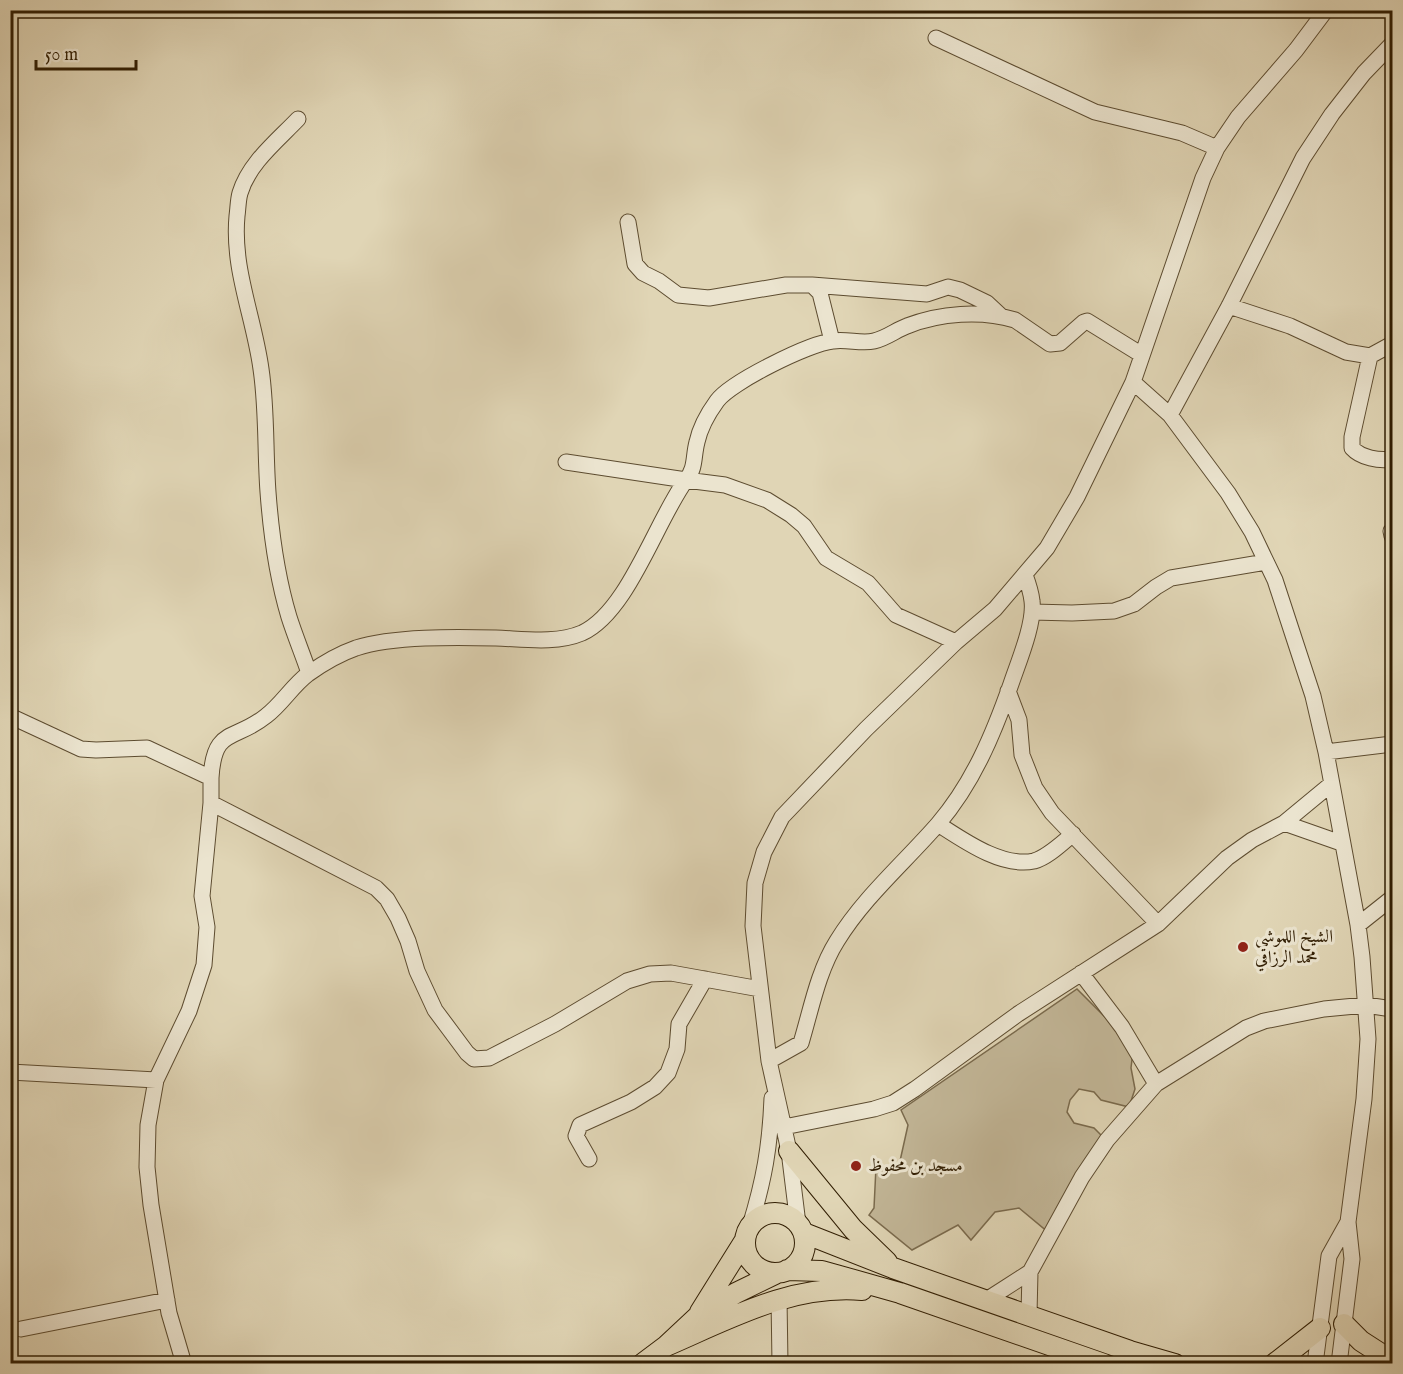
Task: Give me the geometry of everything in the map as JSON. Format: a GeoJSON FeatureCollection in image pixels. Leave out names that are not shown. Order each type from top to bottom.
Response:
{"type":"FeatureCollection","features":[{"type":"Feature","properties":{"kind":"main road"},"geometry":{"type":"LineString","coordinates":[[789,1151],[853,1228],[893,1268]]}},
{"type":"Feature","properties":{"kind":"main road"},"geometry":{"type":"LineString","coordinates":[[697,1317],[758,1218],[779,1213],[790,1217],[801,1229],[893,1268],[1174,1364]]}},
{"type":"Feature","properties":{"kind":"main road"},"geometry":{"type":"LineString","coordinates":[[642,1364],[666,1346],[697,1317],[736,1293],[796,1264],[803,1255],[805,1244],[801,1229]]}},
{"type":"Feature","properties":{"kind":"main road"},"geometry":{"type":"LineString","coordinates":[[748,1233],[746,1250],[750,1260],[767,1272],[822,1271],[900,1293],[1085,1360],[1104,1364]]}},
{"type":"Feature","properties":{"kind":"main road"},"geometry":{"type":"LineString","coordinates":[[666,1346],[779,1298],[817,1290],[856,1289],[900,1293]]}},
{"type":"Feature","properties":{"kind":"main road"},"geometry":{"type":"LineString","coordinates":[[1344,1324],[1361,1341],[1392,1361]]}},
{"type":"Feature","properties":{"kind":"main road"},"geometry":{"type":"LineString","coordinates":[[1274,1364],[1320,1328]]}},
{"type":"Feature","properties":{"kind":"main road"},"geometry":{"type":"LineString","coordinates":[[1385,1364],[1392,1361]]}},
{"type":"Feature","properties":{"kind":"street"},"geometry":{"type":"LineString","coordinates":[[801,1229],[789,1151],[769,1060],[753,926],[755,883],[764,852],[782,817],[866,729],[956,642],[995,609],[1047,548],[1077,497],[1133,382],[1203,178],[1217,148],[1238,117],[1296,50],[1326,10]]}},
{"type":"Feature","properties":{"kind":"street"},"geometry":{"type":"LineString","coordinates":[[936,38],[1095,112],[1182,133],[1217,148]]}},
{"type":"Feature","properties":{"kind":"street"},"geometry":{"type":"LineString","coordinates":[[1170,415],[1229,306],[1303,158],[1332,114],[1364,73],[1392,44]]}},
{"type":"Feature","properties":{"kind":"street"},"geometry":{"type":"LineString","coordinates":[[298,119],[254,164],[239,194],[236,241],[243,286],[262,371],[267,432],[268,491],[275,548],[290,618],[309,673]]}},
{"type":"Feature","properties":{"kind":"street"},"geometry":{"type":"LineString","coordinates":[[628,222],[635,264],[643,273],[659,281],[678,296],[709,298],[786,285],[927,294],[948,287],[987,303],[1002,317]]}},
{"type":"Feature","properties":{"kind":"street"},"geometry":{"type":"LineString","coordinates":[[812,285],[820,293],[832,341]]}},
{"type":"Feature","properties":{"kind":"street"},"geometry":{"type":"LineString","coordinates":[[1229,306],[1290,326],[1346,352],[1370,356],[1392,344]]}},
{"type":"Feature","properties":{"kind":"street"},"geometry":{"type":"LineString","coordinates":[[184,1364],[167,1300],[147,1167],[148,1125],[156,1080],[189,1011],[204,965],[207,927],[202,896],[203,873],[211,802],[212,757],[217,746],[225,738],[267,716],[309,673],[354,649],[375,644],[478,638],[544,640],[566,638],[583,632],[597,622],[631,580],[676,494],[695,466],[697,442],[702,427],[718,400],[731,389],[810,346],[832,341],[872,342],[911,324],[959,314],[978,314],[1015,320],[1050,344],[1060,343],[1084,322],[1092,323],[1142,355]]}},
{"type":"Feature","properties":{"kind":"street"},"geometry":{"type":"LineString","coordinates":[[1370,356],[1352,437],[1352,448],[1358,454],[1384,460],[1392,459]]}},
{"type":"Feature","properties":{"kind":"street"},"geometry":{"type":"LineString","coordinates":[[1133,382],[1170,415],[1228,494],[1252,532],[1275,580],[1313,696],[1326,752],[1330,785],[1358,925],[1368,1039],[1364,1099],[1347,1222],[1352,1259],[1339,1364]]}},
{"type":"Feature","properties":{"kind":"street"},"geometry":{"type":"LineString","coordinates":[[566,462],[724,485],[747,492],[791,514],[804,526],[826,558],[868,583],[896,615],[956,642]]}},
{"type":"Feature","properties":{"kind":"street"},"geometry":{"type":"LineString","coordinates":[[1032,612],[1114,611],[1134,604],[1171,578],[1266,562]]}},
{"type":"Feature","properties":{"kind":"street"},"geometry":{"type":"LineString","coordinates":[[769,1060],[801,1043],[825,966],[836,942],[871,896],[938,824],[963,790],[981,759],[1022,654],[1032,612],[1032,602],[1025,575]]}},
{"type":"Feature","properties":{"kind":"street"},"geometry":{"type":"LineString","coordinates":[[1008,691],[1019,720],[1022,755],[1035,788],[1052,813],[1158,924]]}},
{"type":"Feature","properties":{"kind":"street"},"geometry":{"type":"LineString","coordinates":[[10,716],[81,749],[147,748],[211,778]]}},
{"type":"Feature","properties":{"kind":"street"},"geometry":{"type":"LineString","coordinates":[[1326,752],[1392,744]]}},
{"type":"Feature","properties":{"kind":"street"},"geometry":{"type":"LineString","coordinates":[[784,1127],[874,1109],[893,1102],[915,1089],[1018,1014],[1158,924],[1227,858],[1252,840],[1284,822],[1330,785]]}},
{"type":"Feature","properties":{"kind":"street"},"geometry":{"type":"LineString","coordinates":[[211,802],[376,888],[387,899],[398,918],[417,971],[435,1010],[474,1059],[489,1058],[536,1034],[627,981],[650,974],[671,973],[760,989]]}},
{"type":"Feature","properties":{"kind":"street"},"geometry":{"type":"LineString","coordinates":[[1284,822],[1341,843]]}},
{"type":"Feature","properties":{"kind":"street"},"geometry":{"type":"LineString","coordinates":[[938,824],[992,855],[1015,860],[1033,861],[1043,857],[1073,834]]}},
{"type":"Feature","properties":{"kind":"street"},"geometry":{"type":"LineString","coordinates":[[1358,925],[1392,898]]}},
{"type":"Feature","properties":{"kind":"street"},"geometry":{"type":"LineString","coordinates":[[1082,973],[1122,1027],[1156,1084]]}},
{"type":"Feature","properties":{"kind":"street"},"geometry":{"type":"LineString","coordinates":[[589,1159],[576,1136],[580,1125],[631,1102],[655,1087],[668,1073],[676,1049],[679,1024],[705,979]]}},
{"type":"Feature","properties":{"kind":"street"},"geometry":{"type":"LineString","coordinates":[[1029,1314],[1030,1272],[1096,1154],[1156,1084],[1246,1028],[1295,1013],[1366,1005],[1392,1009]]}},
{"type":"Feature","properties":{"kind":"street"},"geometry":{"type":"LineString","coordinates":[[10,1072],[156,1080]]}},
{"type":"Feature","properties":{"kind":"street"},"geometry":{"type":"LineString","coordinates":[[748,1233],[764,1181],[771,1138],[773,1083]]}},
{"type":"Feature","properties":{"kind":"street"},"geometry":{"type":"LineString","coordinates":[[1315,1364],[1329,1256],[1347,1222]]}},
{"type":"Feature","properties":{"kind":"street"},"geometry":{"type":"LineString","coordinates":[[988,1299],[1030,1272]]}},
{"type":"Feature","properties":{"kind":"street"},"geometry":{"type":"LineString","coordinates":[[779,1298],[780,1364]]}},
{"type":"Feature","properties":{"kind":"street"},"geometry":{"type":"LineString","coordinates":[[21,1329],[167,1300]]}},
{"type":"Feature","properties":{"kind":"shaded area"},"geometry":{"type":"Polygon","coordinates":[[[1077,989],[1116,1028],[1133,1051],[1131,1068],[1135,1089],[1129,1107],[1101,1100],[1094,1092],[1079,1089],[1070,1100],[1067,1112],[1074,1123],[1094,1128],[1103,1137],[1048,1232],[1019,1208],[995,1212],[971,1240],[958,1225],[912,1250],[869,1215],[874,1208],[876,1167],[886,1172],[898,1170],[908,1125],[901,1110],[1077,989]]]}},
{"type":"Feature","properties":{"kind":"place","name":"الشيخ اللموشي محمد الرزاقي"},"geometry":{"type":"Point","coordinates":[1243,947]}},
{"type":"Feature","properties":{"kind":"place","name":"مسجد بن محفوظ"},"geometry":{"type":"Point","coordinates":[856,1166]}}]}
